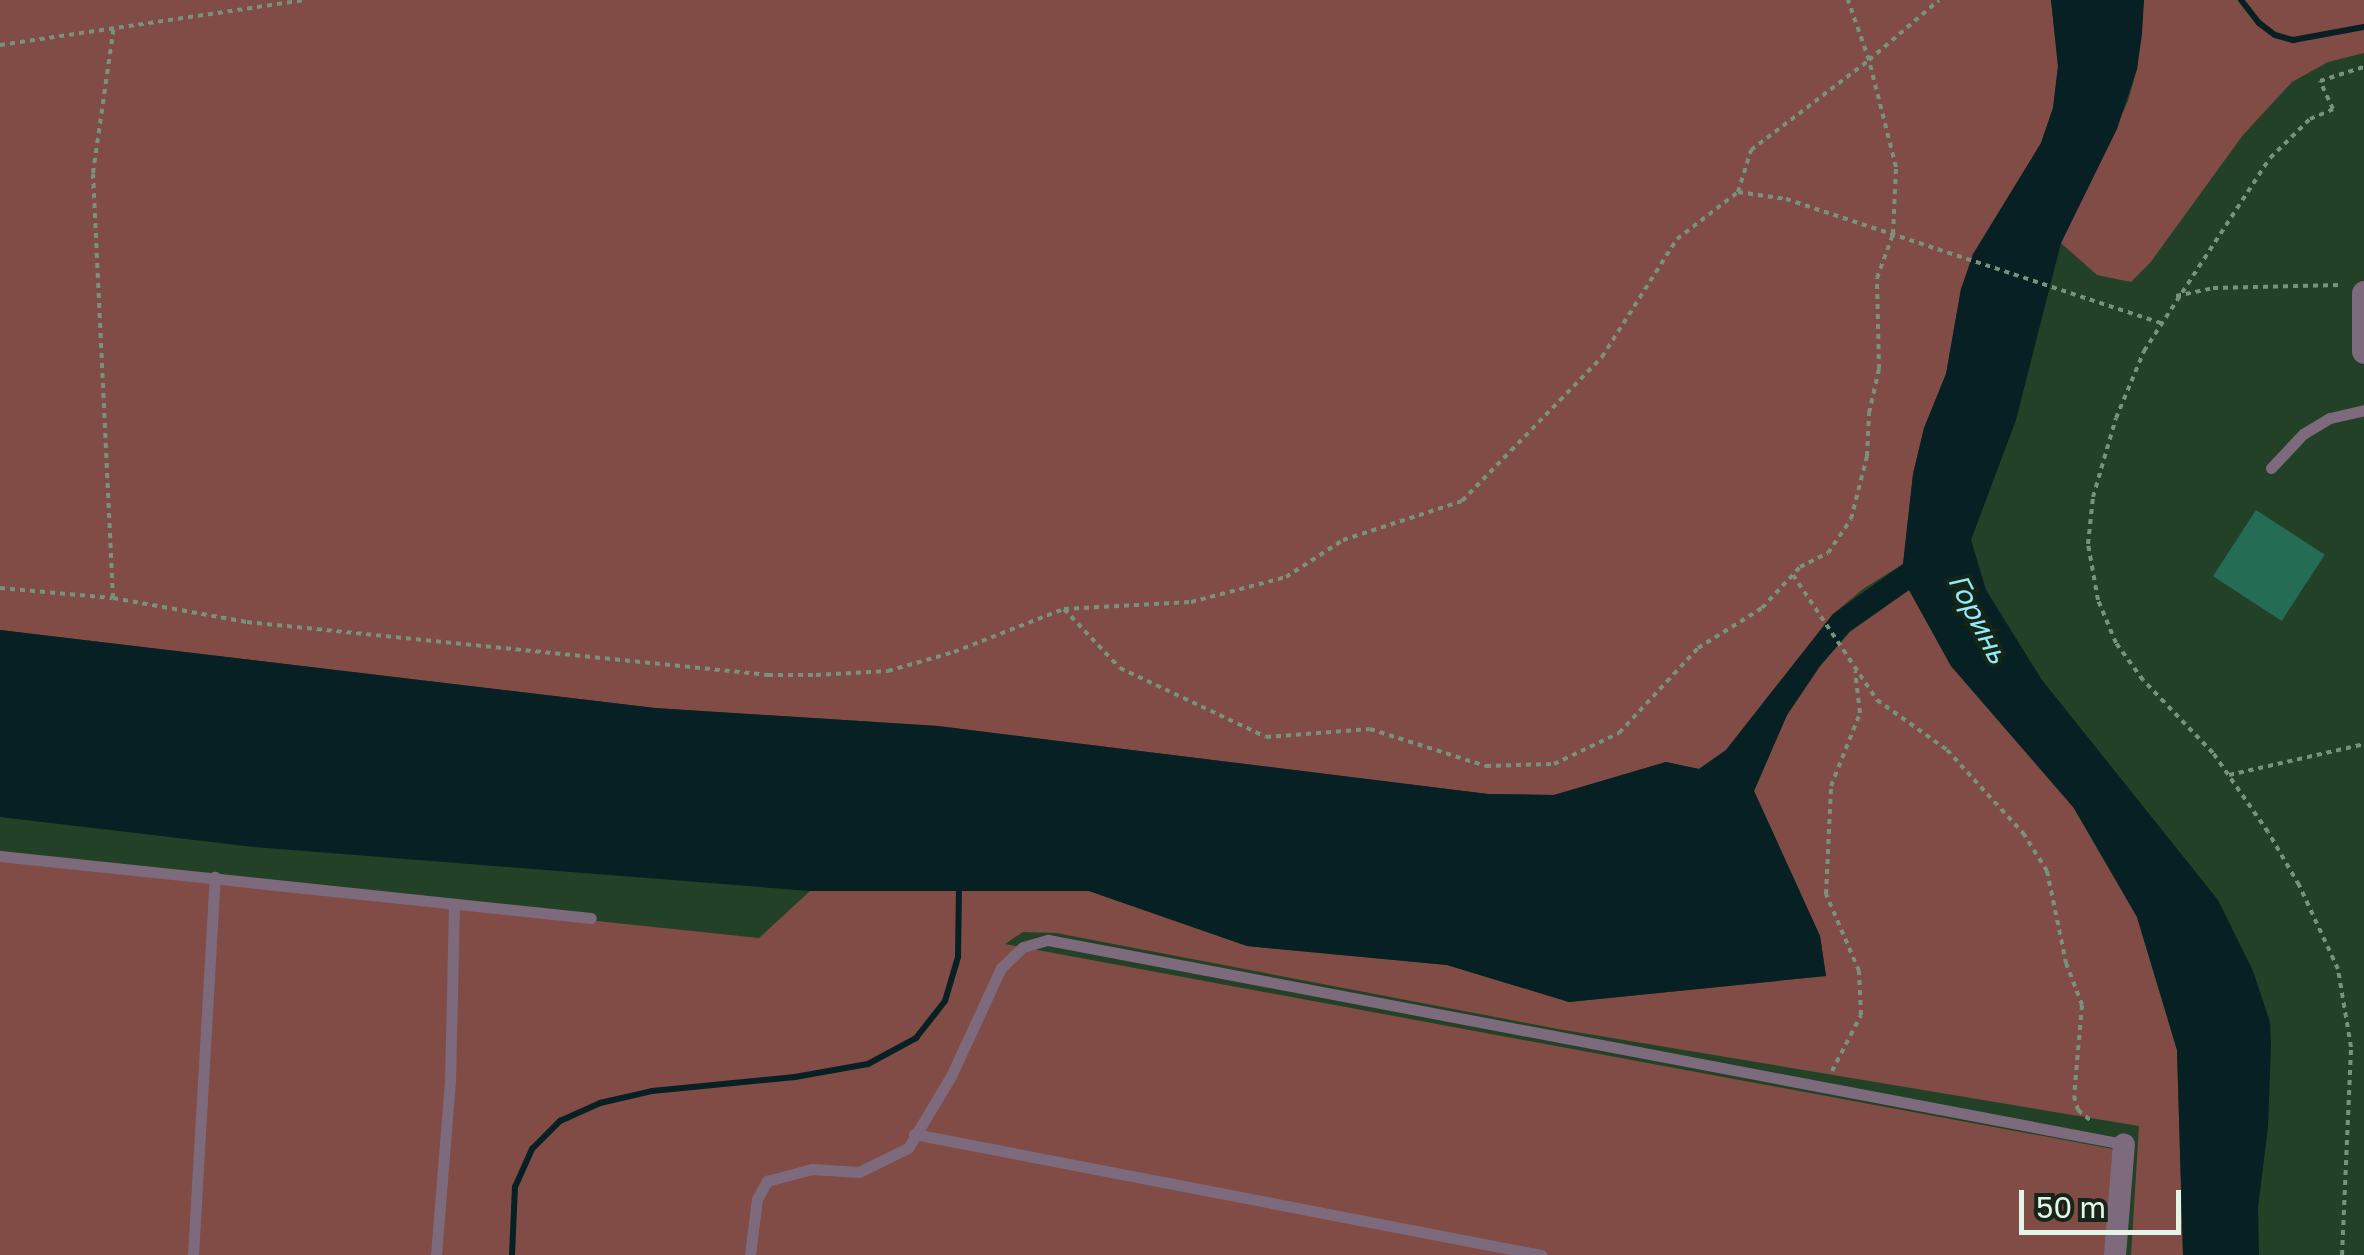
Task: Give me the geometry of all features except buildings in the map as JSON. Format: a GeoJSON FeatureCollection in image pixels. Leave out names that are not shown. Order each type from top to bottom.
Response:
{"type":"FeatureCollection","features":[{"type":"Feature","properties":{"kind":"street"},"geometry":{"type":"LineString","coordinates":[[2355,289],[2364,350]]}},
{"type":"Feature","properties":{"kind":"street"},"geometry":{"type":"LineString","coordinates":[[2115,1255],[2124,1144]]}},
{"type":"Feature","properties":{"kind":"lane"},"geometry":{"type":"LineString","coordinates":[[2271,468],[2303,434],[2330,418],[2364,410]]}},
{"type":"Feature","properties":{"kind":"lane"},"geometry":{"type":"LineString","coordinates":[[0,856],[591,918]]}},
{"type":"Feature","properties":{"kind":"lane"},"geometry":{"type":"LineString","coordinates":[[193,1255],[215,877]]}},
{"type":"Feature","properties":{"kind":"lane"},"geometry":{"type":"LineString","coordinates":[[436,1255],[450,1082],[454,905]]}},
{"type":"Feature","properties":{"kind":"lane"},"geometry":{"type":"LineString","coordinates":[[750,1255],[757,1199],[767,1181],[812,1168],[859,1172],[908,1148],[944,1088],[1002,968],[1023,947],[1048,940],[2124,1144]]}},
{"type":"Feature","properties":{"kind":"lane"},"geometry":{"type":"LineString","coordinates":[[914,1134],[1542,1255]]}},
{"type":"Feature","properties":{"kind":"path"},"geometry":{"type":"LineString","coordinates":[[0,45],[303,0]]}},
{"type":"Feature","properties":{"kind":"path"},"geometry":{"type":"LineString","coordinates":[[1064,609],[1120,668],[1266,737],[1370,729],[1486,766],[1554,764],[1619,733],[1698,648],[1762,608],[1794,575],[1828,553],[1850,520],[1867,456],[1868,413],[1880,369],[1877,278],[1893,234],[1896,167],[1869,60],[1848,0]]}},
{"type":"Feature","properties":{"kind":"path"},"geometry":{"type":"LineString","coordinates":[[0,588],[112,598],[248,622],[768,675],[888,672],[954,652],[1064,609],[1190,602],[1286,578],[1344,540],[1462,501],[1602,357],[1677,238],[1738,192],[1751,150],[1869,60],[1939,0]]}},
{"type":"Feature","properties":{"kind":"path"},"geometry":{"type":"LineString","coordinates":[[112,598],[92,173],[114,26]]}},
{"type":"Feature","properties":{"kind":"path"},"geometry":{"type":"LineString","coordinates":[[2342,1255],[2351,1048],[2338,968],[2299,885],[2229,775],[2116,644],[2098,600],[2088,544],[2093,498],[2116,418],[2144,351],[2176,296],[2270,158],[2310,119],[2333,109],[2320,81],[2364,67]]}},
{"type":"Feature","properties":{"kind":"path"},"geometry":{"type":"LineString","coordinates":[[1738,192],[1786,199],[2162,323]]}},
{"type":"Feature","properties":{"kind":"path"},"geometry":{"type":"LineString","coordinates":[[2176,296],[2213,288],[2355,289]]}},
{"type":"Feature","properties":{"kind":"path"},"geometry":{"type":"LineString","coordinates":[[1794,575],[1887,709],[1947,750],[2041,860],[2057,907],[2066,964],[2082,1006],[2076,1105],[2081,1114],[2098,1121]]}},
{"type":"Feature","properties":{"kind":"path"},"geometry":{"type":"LineString","coordinates":[[1812,1084],[1840,1064],[1861,1015],[1859,971],[1826,894],[1831,786],[1860,714],[1855,666]]}},
{"type":"Feature","properties":{"kind":"path"},"geometry":{"type":"LineString","coordinates":[[2229,775],[2364,744]]}},
{"type":"Feature","properties":{"kind":"shaded area"},"geometry":{"type":"Polygon","coordinates":[[[0,0],[2051,0],[2058,66],[2053,108],[2041,143],[1990,227],[1961,289],[1946,374],[1924,428],[1913,474],[1903,564],[1833,614],[1726,750],[1699,769],[1666,762],[1554,795],[1488,794],[938,726],[655,708],[0,630],[0,0]]]}},
{"type":"Feature","properties":{"kind":"shaded area"},"geometry":{"type":"Polygon","coordinates":[[[2144,0],[2364,0],[2364,53],[2328,62],[2292,82],[2243,135],[2150,263],[2131,282],[2097,275],[2061,243],[2128,101],[2137,69],[2144,0]]]}},
{"type":"Feature","properties":{"kind":"shaded area"},"geometry":{"type":"Polygon","coordinates":[[[1909,590],[1951,666],[2073,807],[2137,917],[2177,1050],[2183,1255],[2131,1255],[2139,1126],[1558,1029],[1056,933],[1023,932],[1005,944],[2118,1150],[2109,1255],[0,1255],[0,859],[759,938],[810,891],[1089,891],[1247,946],[1447,965],[1569,1002],[1826,976],[1820,936],[1754,791],[1787,715],[1820,666],[1850,632],[1909,590]]]}},
{"type":"Feature","properties":{"kind":"water","name":"Горинь"},"geometry":{"type":"Polygon","coordinates":[[[2051,0],[2144,0],[2137,69],[2117,129],[2061,243],[2016,420],[1971,540],[1986,590],[2042,680],[2218,900],[2253,971],[2270,1022],[2271,1046],[2268,1127],[2258,1208],[2259,1255],[2183,1255],[2177,1050],[2137,917],[2074,808],[1951,666],[1909,590],[1850,631],[1820,666],[1787,715],[1754,791],[1820,936],[1826,976],[1569,1002],[1447,965],[1247,946],[1089,891],[810,891],[254,847],[0,817],[0,630],[655,708],[938,726],[1488,794],[1554,795],[1666,762],[1699,769],[1726,750],[1833,614],[1903,564],[1913,474],[1924,428],[1946,374],[1961,289],[1973,254],[2041,143],[2053,108],[2058,66],[2051,0]]]}},
{"type":"Feature","properties":{"kind":"waterway"},"geometry":{"type":"LineString","coordinates":[[2241,0],[2259,23],[2275,35],[2293,40],[2364,27]]}},
{"type":"Feature","properties":{"kind":"waterway"},"geometry":{"type":"LineString","coordinates":[[512,1255],[515,1187],[532,1149],[560,1121],[600,1103],[652,1091],[795,1077],[868,1064],[916,1038],[945,1001],[958,957],[959,885]]}}]}
